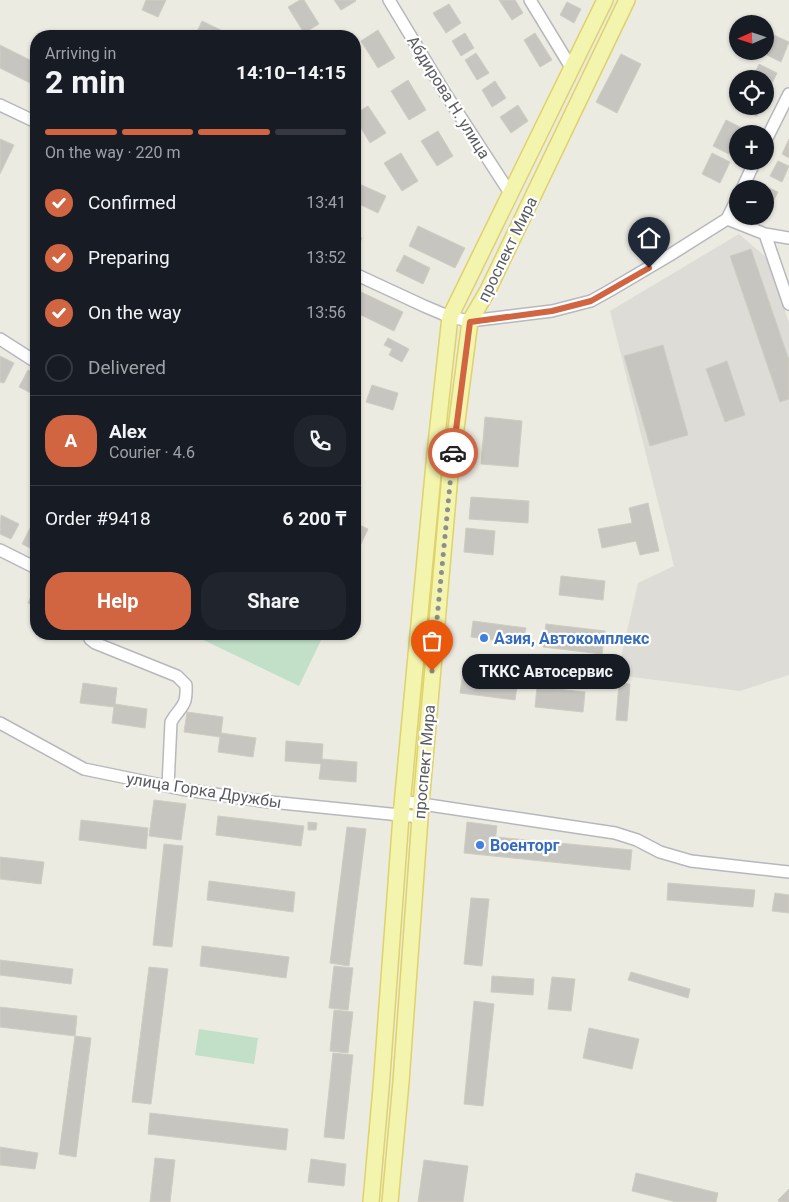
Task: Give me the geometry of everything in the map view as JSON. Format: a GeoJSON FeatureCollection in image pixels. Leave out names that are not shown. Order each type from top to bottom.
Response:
{"type":"FeatureCollection","features":[{"type":"Feature","properties":{"kind":"main road","name":"проспект Мира"},"geometry":{"type":"LineString","coordinates":[[372,1202],[401,809],[450,317],[605,0]]}},
{"type":"Feature","properties":{"kind":"main road","name":"проспект Мира"},"geometry":{"type":"LineString","coordinates":[[390,1202],[401,1082],[420,811],[449,484],[470,322],[488,290],[627,0]]}},
{"type":"Feature","properties":{"kind":"street","name":"Абдирова Н. улица"},"geometry":{"type":"LineString","coordinates":[[389,0],[445,93],[510,193]]}},
{"type":"Feature","properties":{"kind":"street"},"geometry":{"type":"LineString","coordinates":[[530,0],[572,69]]}},
{"type":"Feature","properties":{"kind":"street"},"geometry":{"type":"LineString","coordinates":[[774,125],[789,94]]}},
{"type":"Feature","properties":{"kind":"street"},"geometry":{"type":"LineString","coordinates":[[0,104],[30,119]]}},
{"type":"Feature","properties":{"kind":"street"},"geometry":{"type":"LineString","coordinates":[[361,277],[450,317],[470,322],[552,311],[591,301],[670,256],[727,219],[729,215]]}},
{"type":"Feature","properties":{"kind":"street"},"geometry":{"type":"LineString","coordinates":[[727,219],[765,234],[789,238]]}},
{"type":"Feature","properties":{"kind":"street"},"geometry":{"type":"LineString","coordinates":[[765,234],[789,304]]}},
{"type":"Feature","properties":{"kind":"street"},"geometry":{"type":"LineString","coordinates":[[0,339],[30,358]]}},
{"type":"Feature","properties":{"kind":"street"},"geometry":{"type":"LineString","coordinates":[[0,550],[30,565]]}},
{"type":"Feature","properties":{"kind":"street"},"geometry":{"type":"LineString","coordinates":[[91,640],[177,676],[186,685],[187,697],[183,708],[176,714],[172,722],[168,786]]}},
{"type":"Feature","properties":{"kind":"street","name":"улица Горка Дружбы"},"geometry":{"type":"LineString","coordinates":[[0,723],[84,769],[168,786],[261,801],[401,809],[615,833],[636,840],[660,852],[691,861],[789,872]]}},
{"type":"Feature","properties":{"kind":"shaded area"},"geometry":{"type":"Polygon","coordinates":[[[739,234],[768,259],[789,323],[789,675],[740,691],[617,675],[638,583],[674,566],[610,311],[739,234]]]}},
{"type":"Feature","properties":{"kind":"green space"},"geometry":{"type":"Polygon","coordinates":[[[203,640],[321,640],[299,686],[203,640]]]}},
{"type":"Feature","properties":{"kind":"green space"},"geometry":{"type":"Polygon","coordinates":[[[199,1029],[258,1038],[254,1064],[195,1055],[199,1029]]]}},
{"type":"Feature","properties":{"kind":"building"},"geometry":{"type":"Polygon","coordinates":[[[146,0],[166,0],[158,17],[142,10],[146,0]]]}},
{"type":"Feature","properties":{"kind":"building"},"geometry":{"type":"Polygon","coordinates":[[[300,0],[304,0],[319,24],[309,30],[302,30],[288,7],[300,0]]]}},
{"type":"Feature","properties":{"kind":"building"},"geometry":{"type":"Polygon","coordinates":[[[334,0],[355,0],[356,1],[341,10],[334,0]]]}},
{"type":"Feature","properties":{"kind":"building"},"geometry":{"type":"Polygon","coordinates":[[[499,0],[515,0],[523,13],[512,20],[499,0]]]}},
{"type":"Feature","properties":{"kind":"building"},"geometry":{"type":"Polygon","coordinates":[[[567,2],[581,9],[574,23],[560,15],[567,2]]]}},
{"type":"Feature","properties":{"kind":"building"},"geometry":{"type":"Polygon","coordinates":[[[449,4],[461,23],[446,33],[433,13],[449,4]]]}},
{"type":"Feature","properties":{"kind":"building"},"geometry":{"type":"Polygon","coordinates":[[[202,21],[221,30],[198,30],[202,21]]]}},
{"type":"Feature","properties":{"kind":"building"},"geometry":{"type":"Polygon","coordinates":[[[378,30],[395,58],[378,68],[361,41],[378,30]]]}},
{"type":"Feature","properties":{"kind":"building"},"geometry":{"type":"Polygon","coordinates":[[[465,33],[474,48],[461,56],[452,41],[465,33]]]}},
{"type":"Feature","properties":{"kind":"building"},"geometry":{"type":"Polygon","coordinates":[[[535,33],[552,60],[540,67],[524,40],[535,33]]]}},
{"type":"Feature","properties":{"kind":"building"},"geometry":{"type":"Polygon","coordinates":[[[774,35],[789,42],[781,62],[774,58],[774,35]]]}},
{"type":"Feature","properties":{"kind":"building"},"geometry":{"type":"Polygon","coordinates":[[[0,45],[30,60],[30,83],[0,68],[0,45]]]}},
{"type":"Feature","properties":{"kind":"building"},"geometry":{"type":"Polygon","coordinates":[[[476,53],[489,73],[477,80],[465,60],[476,53]]]}},
{"type":"Feature","properties":{"kind":"building"},"geometry":{"type":"Polygon","coordinates":[[[621,54],[641,64],[617,113],[596,102],[621,54]]]}},
{"type":"Feature","properties":{"kind":"building"},"geometry":{"type":"Polygon","coordinates":[[[759,64],[771,70],[756,70],[759,64]]]}},
{"type":"Feature","properties":{"kind":"building"},"geometry":{"type":"Polygon","coordinates":[[[408,80],[426,110],[409,120],[391,91],[408,80]]]}},
{"type":"Feature","properties":{"kind":"building"},"geometry":{"type":"Polygon","coordinates":[[[495,81],[506,98],[492,107],[482,90],[495,81]]]}},
{"type":"Feature","properties":{"kind":"building"},"geometry":{"type":"Polygon","coordinates":[[[518,105],[528,121],[511,133],[500,117],[518,105]]]}},
{"type":"Feature","properties":{"kind":"building"},"geometry":{"type":"Polygon","coordinates":[[[368,106],[386,133],[370,143],[361,128],[361,110],[368,106]]]}},
{"type":"Feature","properties":{"kind":"building"},"geometry":{"type":"Polygon","coordinates":[[[726,120],[736,125],[729,125],[729,154],[713,146],[726,120]]]}},
{"type":"Feature","properties":{"kind":"building"},"geometry":{"type":"Polygon","coordinates":[[[438,131],[453,156],[437,166],[421,141],[438,131]]]}},
{"type":"Feature","properties":{"kind":"building"},"geometry":{"type":"Polygon","coordinates":[[[0,139],[14,145],[0,174],[0,139]]]}},
{"type":"Feature","properties":{"kind":"building"},"geometry":{"type":"Polygon","coordinates":[[[789,139],[789,158],[782,154],[789,139]]]}},
{"type":"Feature","properties":{"kind":"building"},"geometry":{"type":"Polygon","coordinates":[[[401,153],[418,181],[402,191],[384,163],[401,153]]]}},
{"type":"Feature","properties":{"kind":"building"},"geometry":{"type":"Polygon","coordinates":[[[712,153],[729,162],[720,183],[702,174],[712,153]]]}},
{"type":"Feature","properties":{"kind":"building"},"geometry":{"type":"Polygon","coordinates":[[[778,161],[789,166],[782,182],[770,176],[778,161]]]}},
{"type":"Feature","properties":{"kind":"building"},"geometry":{"type":"Polygon","coordinates":[[[361,185],[386,196],[378,213],[361,205],[361,185]]]}},
{"type":"Feature","properties":{"kind":"building"},"geometry":{"type":"Polygon","coordinates":[[[774,190],[778,192],[774,200],[774,190]]]}},
{"type":"Feature","properties":{"kind":"building"},"geometry":{"type":"Polygon","coordinates":[[[418,226],[465,248],[455,268],[409,246],[418,226]]]}},
{"type":"Feature","properties":{"kind":"building"},"geometry":{"type":"Polygon","coordinates":[[[751,249],[789,360],[789,399],[780,402],[730,256],[751,249]]]}},
{"type":"Feature","properties":{"kind":"building"},"geometry":{"type":"Polygon","coordinates":[[[404,255],[430,268],[423,284],[396,271],[404,255]]]}},
{"type":"Feature","properties":{"kind":"building"},"geometry":{"type":"Polygon","coordinates":[[[361,292],[403,312],[394,331],[361,315],[361,292]]]}},
{"type":"Feature","properties":{"kind":"building"},"geometry":{"type":"Polygon","coordinates":[[[388,338],[409,349],[402,362],[389,355],[392,349],[384,345],[388,338]]]}},
{"type":"Feature","properties":{"kind":"building"},"geometry":{"type":"Polygon","coordinates":[[[663,345],[688,435],[650,446],[624,356],[663,345]]]}},
{"type":"Feature","properties":{"kind":"building"},"geometry":{"type":"Polygon","coordinates":[[[0,356],[14,363],[4,383],[0,382],[0,356]]]}},
{"type":"Feature","properties":{"kind":"building"},"geometry":{"type":"Polygon","coordinates":[[[727,361],[745,415],[725,422],[706,369],[727,361]]]}},
{"type":"Feature","properties":{"kind":"building"},"geometry":{"type":"Polygon","coordinates":[[[28,370],[30,371],[30,392],[19,387],[28,370]]]}},
{"type":"Feature","properties":{"kind":"building"},"geometry":{"type":"Polygon","coordinates":[[[372,385],[398,393],[393,410],[366,402],[372,385]]]}},
{"type":"Feature","properties":{"kind":"building"},"geometry":{"type":"Polygon","coordinates":[[[485,417],[522,421],[518,467],[481,464],[485,417]]]}},
{"type":"Feature","properties":{"kind":"building"},"geometry":{"type":"Polygon","coordinates":[[[471,497],[529,501],[528,523],[469,519],[471,497]]]}},
{"type":"Feature","properties":{"kind":"building"},"geometry":{"type":"Polygon","coordinates":[[[648,503],[659,551],[640,555],[636,541],[602,548],[598,529],[632,523],[629,508],[648,503]]]}},
{"type":"Feature","properties":{"kind":"building"},"geometry":{"type":"Polygon","coordinates":[[[1,515],[19,524],[11,539],[0,534],[1,515]]]}},
{"type":"Feature","properties":{"kind":"building"},"geometry":{"type":"Polygon","coordinates":[[[361,526],[368,529],[361,544],[361,526]]]}},
{"type":"Feature","properties":{"kind":"building"},"geometry":{"type":"Polygon","coordinates":[[[30,528],[30,548],[22,544],[30,528]]]}},
{"type":"Feature","properties":{"kind":"building"},"geometry":{"type":"Polygon","coordinates":[[[466,528],[495,531],[493,555],[464,552],[466,528]]]}},
{"type":"Feature","properties":{"kind":"building"},"geometry":{"type":"Polygon","coordinates":[[[561,576],[605,581],[603,600],[559,595],[561,576]]]}},
{"type":"Feature","properties":{"kind":"building"},"geometry":{"type":"Polygon","coordinates":[[[473,621],[526,628],[523,644],[471,637],[473,621]]]}},
{"type":"Feature","properties":{"kind":"building"},"geometry":{"type":"Polygon","coordinates":[[[546,624],[605,631],[602,654],[543,647],[546,624]]]}},
{"type":"Feature","properties":{"kind":"building"},"geometry":{"type":"Polygon","coordinates":[[[464,667],[519,674],[515,700],[460,693],[464,667]]]}},
{"type":"Feature","properties":{"kind":"building"},"geometry":{"type":"Polygon","coordinates":[[[83,683],[117,688],[115,704],[147,709],[145,728],[112,723],[114,707],[80,703],[83,683]]]}},
{"type":"Feature","properties":{"kind":"building"},"geometry":{"type":"Polygon","coordinates":[[[619,683],[630,684],[627,721],[616,720],[619,683]]]}},
{"type":"Feature","properties":{"kind":"building"},"geometry":{"type":"Polygon","coordinates":[[[537,687],[585,692],[583,712],[535,707],[537,687]]]}},
{"type":"Feature","properties":{"kind":"building"},"geometry":{"type":"Polygon","coordinates":[[[187,712],[223,717],[221,733],[256,738],[253,757],[218,752],[220,737],[184,732],[187,712]]]}},
{"type":"Feature","properties":{"kind":"building"},"geometry":{"type":"Polygon","coordinates":[[[286,741],[323,744],[322,759],[357,762],[356,782],[319,779],[321,764],[285,761],[286,741]]]}},
{"type":"Feature","properties":{"kind":"building"},"geometry":{"type":"Polygon","coordinates":[[[154,800],[186,804],[181,840],[149,836],[154,800]]]}},
{"type":"Feature","properties":{"kind":"building"},"geometry":{"type":"Polygon","coordinates":[[[218,816],[304,826],[301,846],[216,835],[218,816]]]}},
{"type":"Feature","properties":{"kind":"building"},"geometry":{"type":"Polygon","coordinates":[[[81,820],[148,828],[146,849],[79,840],[81,820]]]}},
{"type":"Feature","properties":{"kind":"building"},"geometry":{"type":"Polygon","coordinates":[[[308,822],[317,823],[316,830],[308,830],[308,822]]]}},
{"type":"Feature","properties":{"kind":"building","name":"Военторг"},"geometry":{"type":"Polygon","coordinates":[[[467,822],[497,826],[493,856],[464,853],[467,822]]]}},
{"type":"Feature","properties":{"kind":"building"},"geometry":{"type":"Polygon","coordinates":[[[347,827],[366,829],[349,966],[330,963],[347,827]]]}},
{"type":"Feature","properties":{"kind":"building"},"geometry":{"type":"Polygon","coordinates":[[[496,837],[632,850],[630,870],[493,856],[496,837]]]}},
{"type":"Feature","properties":{"kind":"building"},"geometry":{"type":"Polygon","coordinates":[[[164,844],[183,846],[172,947],[153,945],[164,844]]]}},
{"type":"Feature","properties":{"kind":"building"},"geometry":{"type":"Polygon","coordinates":[[[0,857],[44,862],[41,884],[0,879],[0,857]]]}},
{"type":"Feature","properties":{"kind":"building"},"geometry":{"type":"Polygon","coordinates":[[[209,881],[295,892],[293,912],[207,900],[209,881]]]}},
{"type":"Feature","properties":{"kind":"building"},"geometry":{"type":"Polygon","coordinates":[[[668,883],[755,890],[753,907],[667,900],[668,883]]]}},
{"type":"Feature","properties":{"kind":"building"},"geometry":{"type":"Polygon","coordinates":[[[775,893],[789,895],[789,913],[772,911],[775,893]]]}},
{"type":"Feature","properties":{"kind":"building"},"geometry":{"type":"Polygon","coordinates":[[[471,898],[489,899],[482,966],[464,964],[471,898]]]}},
{"type":"Feature","properties":{"kind":"building"},"geometry":{"type":"Polygon","coordinates":[[[202,946],[289,957],[286,978],[200,966],[202,946]]]}},
{"type":"Feature","properties":{"kind":"building"},"geometry":{"type":"Polygon","coordinates":[[[0,960],[73,969],[71,984],[0,975],[0,960]]]}},
{"type":"Feature","properties":{"kind":"building"},"geometry":{"type":"Polygon","coordinates":[[[334,966],[353,968],[348,1010],[329,1008],[334,966]]]}},
{"type":"Feature","properties":{"kind":"building"},"geometry":{"type":"Polygon","coordinates":[[[149,967],[168,969],[151,1104],[132,1102],[149,967]]]}},
{"type":"Feature","properties":{"kind":"building"},"geometry":{"type":"Polygon","coordinates":[[[631,972],[690,989],[688,998],[628,980],[631,972]]]}},
{"type":"Feature","properties":{"kind":"building"},"geometry":{"type":"Polygon","coordinates":[[[492,976],[534,979],[533,995],[491,992],[492,976]]]}},
{"type":"Feature","properties":{"kind":"building"},"geometry":{"type":"Polygon","coordinates":[[[552,977],[575,979],[571,1011],[548,1009],[552,977]]]}},
{"type":"Feature","properties":{"kind":"building"},"geometry":{"type":"Polygon","coordinates":[[[474,1001],[494,1004],[483,1106],[464,1104],[474,1001]]]}},
{"type":"Feature","properties":{"kind":"building"},"geometry":{"type":"Polygon","coordinates":[[[0,1007],[77,1016],[75,1036],[0,1027],[0,1007]]]}},
{"type":"Feature","properties":{"kind":"building"},"geometry":{"type":"Polygon","coordinates":[[[334,1010],[353,1012],[348,1053],[330,1051],[334,1010]]]}},
{"type":"Feature","properties":{"kind":"building"},"geometry":{"type":"Polygon","coordinates":[[[589,1028],[639,1039],[632,1069],[583,1058],[589,1028]]]}},
{"type":"Feature","properties":{"kind":"building"},"geometry":{"type":"Polygon","coordinates":[[[75,1036],[91,1038],[76,1157],[59,1154],[75,1036]]]}},
{"type":"Feature","properties":{"kind":"building"},"geometry":{"type":"Polygon","coordinates":[[[333,1053],[353,1055],[344,1139],[324,1137],[333,1053]]]}},
{"type":"Feature","properties":{"kind":"building"},"geometry":{"type":"Polygon","coordinates":[[[150,1113],[288,1129],[286,1150],[148,1134],[150,1113]]]}},
{"type":"Feature","properties":{"kind":"building"},"geometry":{"type":"Polygon","coordinates":[[[0,1147],[38,1153],[35,1169],[0,1165],[0,1147]]]}},
{"type":"Feature","properties":{"kind":"building"},"geometry":{"type":"Polygon","coordinates":[[[155,1158],[175,1160],[170,1202],[150,1202],[155,1158]]]}},
{"type":"Feature","properties":{"kind":"building"},"geometry":{"type":"Polygon","coordinates":[[[311,1159],[346,1164],[344,1186],[308,1182],[311,1159]]]}},
{"type":"Feature","properties":{"kind":"building"},"geometry":{"type":"Polygon","coordinates":[[[424,1160],[468,1166],[463,1202],[418,1202],[424,1160]]]}},
{"type":"Feature","properties":{"kind":"building"},"geometry":{"type":"Polygon","coordinates":[[[636,1173],[718,1193],[716,1202],[676,1202],[632,1191],[636,1173]]]}},
{"type":"Feature","properties":{"kind":"building"},"geometry":{"type":"Polygon","coordinates":[[[789,1189],[789,1202],[779,1202],[778,1200],[789,1189]]]}},
{"type":"Feature","properties":{"kind":"way so far"},"geometry":{"type":"LineString","coordinates":[[432,671],[453,453]]}},
{"type":"Feature","properties":{"kind":"place","name":"Азия, Автокомплекс"},"geometry":{"type":"Point","coordinates":[484,638]}},
{"type":"Feature","properties":{"kind":"place","name":"ТККС Автосервис"},"geometry":{"type":"Point","coordinates":[432,671]}},
{"type":"Feature","properties":{"kind":"place","name":"Военторг"},"geometry":{"type":"Point","coordinates":[480,845]}},
{"type":"Feature","properties":{"kind":"route"},"geometry":{"type":"LineString","coordinates":[[453,453],[470,322],[552,311],[591,301],[649,268]]}}]}
